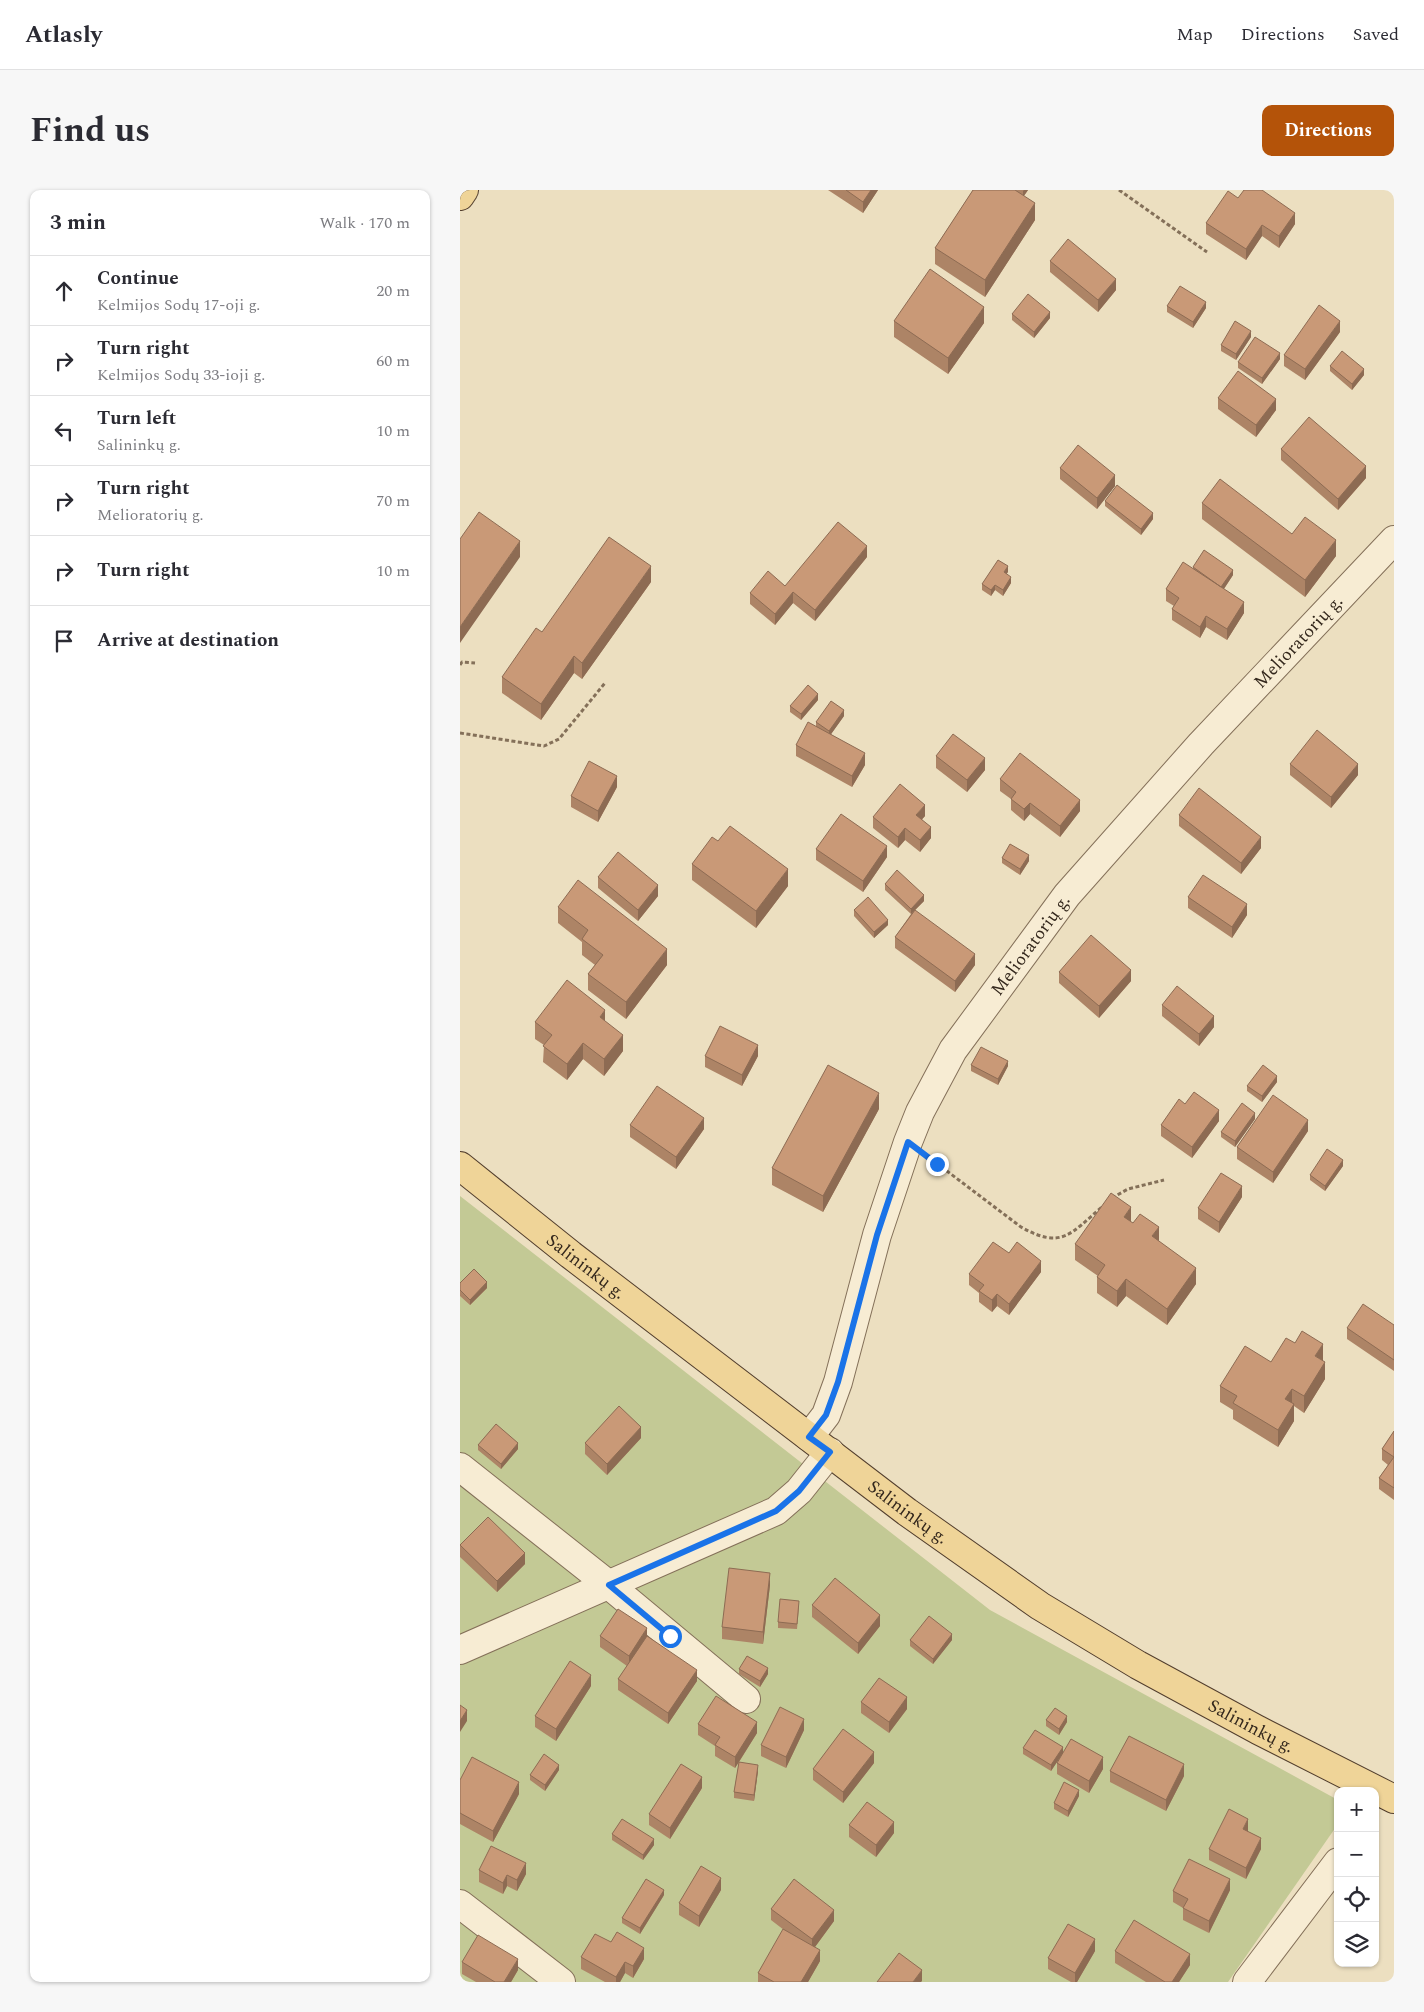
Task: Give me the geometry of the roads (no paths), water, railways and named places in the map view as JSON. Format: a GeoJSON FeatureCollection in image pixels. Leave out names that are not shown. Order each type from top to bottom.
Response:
{"type":"FeatureCollection","features":[{"type":"Feature","properties":{"kind":"main road"},"geometry":{"type":"LineString","coordinates":[[460,196],[464,190]]}},
{"type":"Feature","properties":{"kind":"main road","name":"Salininkų g."},"geometry":{"type":"LineString","coordinates":[[460,1166],[571,1254],[907,1512],[1040,1606],[1088,1636],[1383,1799]]}},
{"type":"Feature","properties":{"kind":"street","name":"Melioratorių g."},"geometry":{"type":"LineString","coordinates":[[809,1437],[826,1415],[838,1382],[877,1235],[908,1142],[920,1112],[953,1050],[1068,895],[1201,744],[1394,540]]}},
{"type":"Feature","properties":{"kind":"street"},"geometry":{"type":"LineString","coordinates":[[460,1650],[776,1511],[799,1491],[830,1452]]}},
{"type":"Feature","properties":{"kind":"street"},"geometry":{"type":"LineString","coordinates":[[460,1467],[609,1585],[746,1699]]}},
{"type":"Feature","properties":{"kind":"street"},"geometry":{"type":"LineString","coordinates":[[1247,1982],[1334,1867]]}},
{"type":"Feature","properties":{"kind":"street"},"geometry":{"type":"LineString","coordinates":[[460,1904],[561,1982]]}}]}
